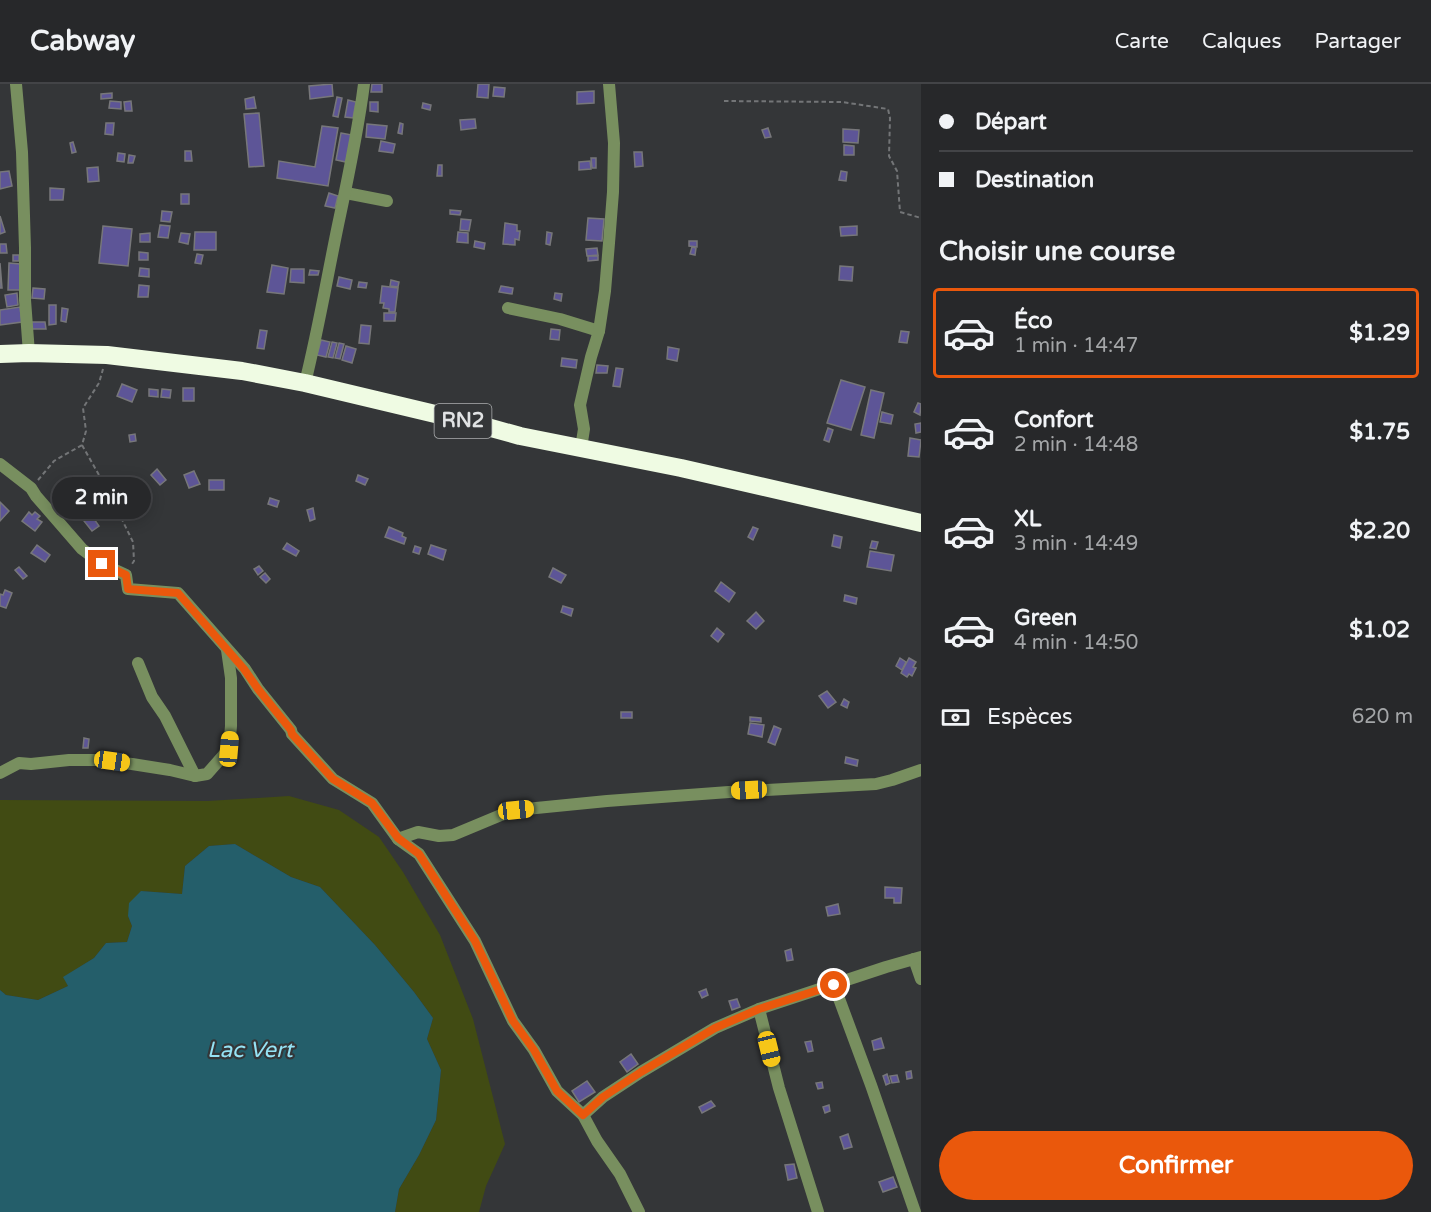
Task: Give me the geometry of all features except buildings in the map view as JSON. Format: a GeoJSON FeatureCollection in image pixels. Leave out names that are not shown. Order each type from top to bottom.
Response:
{"type":"FeatureCollection","features":[{"type":"Feature","properties":{"kind":"highway","name":"RN2"},"geometry":{"type":"LineString","coordinates":[[0,354],[107,355],[242,371],[305,383],[520,436],[681,468],[921,523]]}},
{"type":"Feature","properties":{"kind":"street"},"geometry":{"type":"LineString","coordinates":[[16,84],[22,152],[25,300],[29,353]]}},
{"type":"Feature","properties":{"kind":"street"},"geometry":{"type":"LineString","coordinates":[[305,383],[346,193],[364,84]]}},
{"type":"Feature","properties":{"kind":"street"},"geometry":{"type":"LineString","coordinates":[[581,448],[584,429],[580,405],[599,331],[605,291],[613,192],[614,143],[609,84]]}},
{"type":"Feature","properties":{"kind":"street"},"geometry":{"type":"LineString","coordinates":[[346,193],[387,201]]}},
{"type":"Feature","properties":{"kind":"street"},"geometry":{"type":"LineString","coordinates":[[508,308],[560,319],[599,331]]}},
{"type":"Feature","properties":{"kind":"street"},"geometry":{"type":"LineString","coordinates":[[0,464],[31,488],[82,549],[102,564],[126,575],[128,589],[178,593],[244,669],[292,734],[333,779],[372,803],[398,838],[419,854],[475,941],[513,1021],[534,1050],[557,1091],[583,1115],[597,1141],[620,1174],[639,1212]]}},
{"type":"Feature","properties":{"kind":"street"},"geometry":{"type":"LineString","coordinates":[[0,773],[19,763],[98,760],[170,770],[195,776],[207,774],[229,749],[231,678],[227,650]]}},
{"type":"Feature","properties":{"kind":"street"},"geometry":{"type":"LineString","coordinates":[[138,663],[152,697],[173,731],[195,776]]}},
{"type":"Feature","properties":{"kind":"street"},"geometry":{"type":"LineString","coordinates":[[398,838],[418,832],[453,836],[516,810],[718,792],[876,784],[921,770]]}},
{"type":"Feature","properties":{"kind":"street"},"geometry":{"type":"LineString","coordinates":[[583,1115],[603,1097],[678,1050],[715,1028],[759,1009],[917,958],[921,978]]}},
{"type":"Feature","properties":{"kind":"street"},"geometry":{"type":"LineString","coordinates":[[834,985],[915,1212]]}},
{"type":"Feature","properties":{"kind":"street"},"geometry":{"type":"LineString","coordinates":[[759,1009],[779,1088],[818,1212]]}},
{"type":"Feature","properties":{"kind":"path"},"geometry":{"type":"LineString","coordinates":[[724,101],[842,102],[888,109],[890,118],[889,156],[897,171],[900,212],[921,218]]}},
{"type":"Feature","properties":{"kind":"path"},"geometry":{"type":"LineString","coordinates":[[31,488],[54,461],[82,445],[86,431],[83,408],[99,383],[107,355]]}},
{"type":"Feature","properties":{"kind":"path"},"geometry":{"type":"LineString","coordinates":[[82,445],[133,542],[134,561],[126,575]]}},
{"type":"Feature","properties":{"kind":"green space"},"geometry":{"type":"Polygon","coordinates":[[[289,796],[339,810],[379,837],[403,872],[440,935],[473,1019],[505,1144],[486,1186],[479,1212],[395,1212],[399,1189],[436,1120],[441,1070],[427,1039],[433,1018],[375,945],[320,887],[291,877],[235,844],[209,846],[185,866],[182,894],[141,891],[128,916],[132,926],[127,942],[106,943],[94,958],[64,977],[68,986],[38,1000],[6,995],[0,990],[0,800],[208,801],[289,796]]]}},
{"type":"Feature","properties":{"kind":"water","name":"Lac Vert"},"geometry":{"type":"Polygon","coordinates":[[[235,844],[291,877],[320,887],[375,945],[433,1018],[427,1039],[441,1070],[436,1120],[399,1189],[395,1212],[0,1212],[0,990],[6,995],[38,1000],[68,986],[63,977],[94,958],[106,943],[127,942],[132,926],[128,916],[129,903],[141,891],[182,894],[185,866],[209,846],[235,844]]]}},
{"type":"Feature","properties":{"kind":"route"},"geometry":{"type":"LineString","coordinates":[[102,564],[126,575],[128,589],[178,593],[244,669],[292,734],[333,779],[372,803],[398,838],[419,854],[475,941],[513,1021],[534,1050],[557,1091],[583,1115],[603,1097],[715,1028],[759,1009],[834,985]]}}]}
